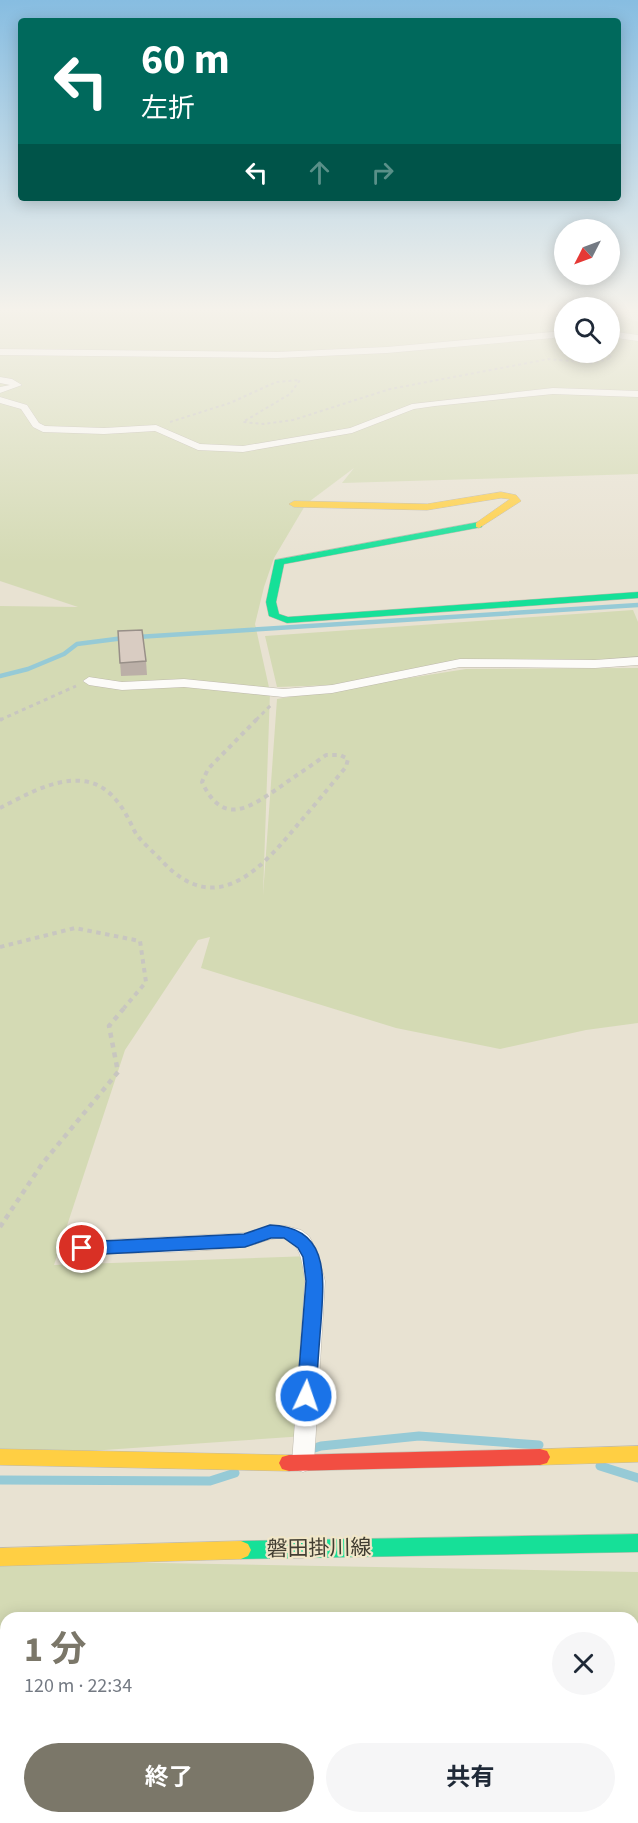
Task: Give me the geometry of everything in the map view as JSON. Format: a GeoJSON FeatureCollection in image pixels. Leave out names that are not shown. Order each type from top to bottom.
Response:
{"type":"FeatureCollection","features":[{"type":"Feature","properties":{"kind":"street"},"geometry":{"type":"LineString","coordinates":[[0,400],[24,407],[36,425],[43,429],[104,431],[156,428],[198,447],[243,449],[352,430],[412,407],[533,393]]}},
{"type":"Feature","properties":{"kind":"street"},"geometry":{"type":"LineString","coordinates":[[612,393],[638,394]]}},
{"type":"Feature","properties":{"kind":"street"},"geometry":{"type":"LineString","coordinates":[[294,504],[428,507],[501,495],[513,497],[516,501],[476,527],[279,562],[271,602],[274,616],[280,618],[298,619],[638,595]]}},
{"type":"Feature","properties":{"kind":"street"},"geometry":{"type":"LineString","coordinates":[[88,681],[122,687],[184,683],[283,693],[332,689],[460,663],[595,664],[638,661]]}},
{"type":"Feature","properties":{"kind":"street"},"geometry":{"type":"LineString","coordinates":[[82,1248],[245,1240],[270,1231],[287,1232],[304,1244],[311,1256],[315,1281],[303,1463]]}},
{"type":"Feature","properties":{"kind":"street"},"geometry":{"type":"LineString","coordinates":[[0,1457],[303,1463],[638,1454]]}},
{"type":"Feature","properties":{"kind":"street","name":"磐田掛川線"},"geometry":{"type":"LineString","coordinates":[[0,1557],[224,1550],[638,1543]]}},
{"type":"Feature","properties":{"kind":"path"},"geometry":{"type":"LineString","coordinates":[[156,428],[238,400],[251,393]]}},
{"type":"Feature","properties":{"kind":"path"},"geometry":{"type":"LineString","coordinates":[[291,393],[243,422],[263,424],[293,420],[377,393]]}},
{"type":"Feature","properties":{"kind":"path"},"geometry":{"type":"LineString","coordinates":[[0,720],[88,681]]}},
{"type":"Feature","properties":{"kind":"path"},"geometry":{"type":"LineString","coordinates":[[0,808],[41,789],[70,781],[92,782],[118,799],[131,821],[133,830],[177,877],[206,887],[224,887],[244,878],[268,861],[346,767],[348,759],[340,755],[326,755],[252,807],[242,811],[222,807],[208,798],[202,782],[208,769],[283,693]]}},
{"type":"Feature","properties":{"kind":"path"},"geometry":{"type":"LineString","coordinates":[[0,947],[75,928],[140,940],[146,982],[109,1026],[118,1072],[42,1164],[0,1227]]}},
{"type":"Feature","properties":{"kind":"green space"},"geometry":{"type":"Polygon","coordinates":[[[0,393],[638,393],[638,474],[342,483],[354,468],[306,504],[274,558],[264,587],[255,624],[270,692],[263,895],[277,699],[466,669],[638,668],[638,1023],[586,1030],[500,1049],[396,1028],[201,968],[210,937],[198,940],[125,1050],[54,1265],[311,1256],[305,1436],[3,1457],[0,1462],[0,606],[78,607],[0,581],[0,393]]]}},
{"type":"Feature","properties":{"kind":"green space"},"geometry":{"type":"Polygon","coordinates":[[[633,610],[638,622],[638,659],[504,662],[439,667],[362,684],[277,687],[265,636],[633,610]]]}},
{"type":"Feature","properties":{"kind":"green space"},"geometry":{"type":"Polygon","coordinates":[[[0,1560],[638,1572],[638,1612],[0,1612],[0,1560]]]}},
{"type":"Feature","properties":{"kind":"building"},"geometry":{"type":"Polygon","coordinates":[[[142,630],[146,661],[120,663],[118,631],[142,630]]]}},
{"type":"Feature","properties":{"kind":"waterway"},"geometry":{"type":"LineString","coordinates":[[137,637],[638,605]]}},
{"type":"Feature","properties":{"kind":"waterway"},"geometry":{"type":"LineString","coordinates":[[0,676],[28,669],[64,654],[77,644],[124,638]]}},
{"type":"Feature","properties":{"kind":"waterway"},"geometry":{"type":"LineString","coordinates":[[308,1450],[321,1446],[419,1436],[539,1445]]}},
{"type":"Feature","properties":{"kind":"waterway"},"geometry":{"type":"LineString","coordinates":[[600,1466],[638,1478]]}},
{"type":"Feature","properties":{"kind":"waterway"},"geometry":{"type":"LineString","coordinates":[[0,1480],[210,1481],[235,1473]]}},
{"type":"Feature","properties":{"kind":"traffic: fast"},"geometry":{"type":"LineString","coordinates":[[479,525],[279,562],[271,602],[274,616],[287,620],[638,595]]}},
{"type":"Feature","properties":{"kind":"traffic: fast"},"geometry":{"type":"LineString","coordinates":[[241,1550],[638,1543]]}},
{"type":"Feature","properties":{"kind":"traffic: slow"},"geometry":{"type":"LineString","coordinates":[[294,504],[427,507],[501,495],[513,497],[516,501],[479,525]]}},
{"type":"Feature","properties":{"kind":"traffic: slow"},"geometry":{"type":"LineString","coordinates":[[540,1457],[638,1454]]}},
{"type":"Feature","properties":{"kind":"traffic: slow"},"geometry":{"type":"LineString","coordinates":[[0,1457],[289,1463]]}},
{"type":"Feature","properties":{"kind":"traffic: slow"},"geometry":{"type":"LineString","coordinates":[[0,1557],[241,1550]]}},
{"type":"Feature","properties":{"kind":"traffic: jam"},"geometry":{"type":"LineString","coordinates":[[289,1463],[540,1457]]}},
{"type":"Feature","properties":{"kind":"route"},"geometry":{"type":"LineString","coordinates":[[82,1248],[245,1240],[270,1231],[287,1232],[304,1244],[311,1256],[315,1281],[306,1396]]}}]}
